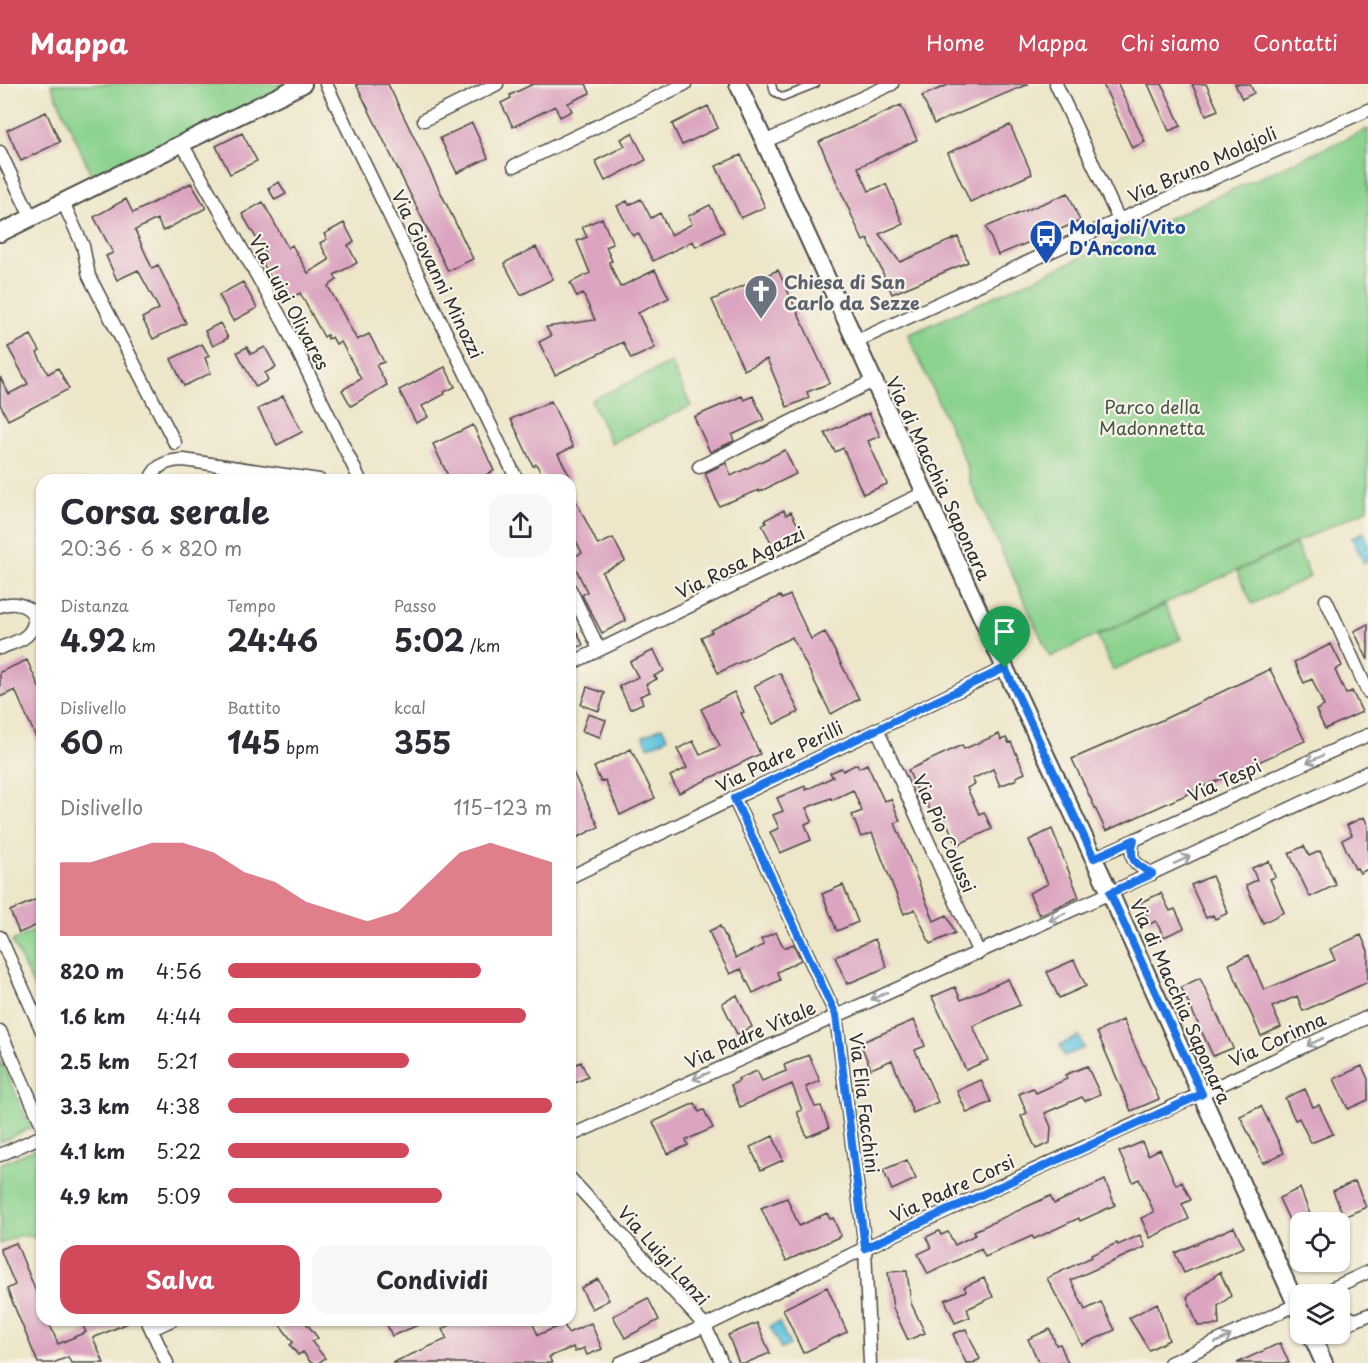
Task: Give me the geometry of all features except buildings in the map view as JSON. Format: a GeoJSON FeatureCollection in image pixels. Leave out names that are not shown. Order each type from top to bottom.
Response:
{"type":"FeatureCollection","features":[{"type":"Feature","properties":{"kind":"street"},"geometry":{"type":"LineString","coordinates":[[0,233],[303,84]]}},
{"type":"Feature","properties":{"kind":"street","name":"Via Giovanni Minozzi"},"geometry":{"type":"LineString","coordinates":[[326,84],[515,474]]}},
{"type":"Feature","properties":{"kind":"street"},"geometry":{"type":"LineString","coordinates":[[424,120],[497,84]]}},
{"type":"Feature","properties":{"kind":"street"},"geometry":{"type":"LineString","coordinates":[[514,166],[685,84]]}},
{"type":"Feature","properties":{"kind":"street","name":"Via di Macchia Saponara"},"geometry":{"type":"LineString","coordinates":[[738,84],[1290,1287]]}},
{"type":"Feature","properties":{"kind":"street"},"geometry":{"type":"LineString","coordinates":[[764,142],[892,84]]}},
{"type":"Feature","properties":{"kind":"street"},"geometry":{"type":"LineString","coordinates":[[1056,84],[1119,220]]}},
{"type":"Feature","properties":{"kind":"street","name":"Via Bruno Molajoli"},"geometry":{"type":"LineString","coordinates":[[855,342],[1119,220],[1368,110]]}},
{"type":"Feature","properties":{"kind":"street","name":"Via Luigi Olivares"},"geometry":{"type":"LineString","coordinates":[[182,144],[284,323],[357,474]]}},
{"type":"Feature","properties":{"kind":"street"},"geometry":{"type":"LineString","coordinates":[[0,152],[31,217]]}},
{"type":"Feature","properties":{"kind":"street"},"geometry":{"type":"LineString","coordinates":[[63,202],[83,246],[89,276],[175,443]]}},
{"type":"Feature","properties":{"kind":"street"},"geometry":{"type":"LineString","coordinates":[[699,467],[873,381]]}},
{"type":"Feature","properties":{"kind":"street"},"geometry":{"type":"LineString","coordinates":[[152,474],[170,461],[184,460],[278,474]]}},
{"type":"Feature","properties":{"kind":"street","name":"Via Rosa Agazzi"},"geometry":{"type":"LineString","coordinates":[[576,661],[926,492]]}},
{"type":"Feature","properties":{"kind":"street"},"geometry":{"type":"LineString","coordinates":[[1326,600],[1368,693]]}},
{"type":"Feature","properties":{"kind":"street"},"geometry":{"type":"LineString","coordinates":[[576,601],[599,649]]}},
{"type":"Feature","properties":{"kind":"street"},"geometry":{"type":"LineString","coordinates":[[0,606],[10,603],[23,604],[32,613],[33,623],[26,636],[0,648]]}},
{"type":"Feature","properties":{"kind":"street","name":"Via Padre Perilli"},"geometry":{"type":"LineString","coordinates":[[576,874],[1005,668]]}},
{"type":"Feature","properties":{"kind":"street","name":"Via Pio Colussi"},"geometry":{"type":"LineString","coordinates":[[877,729],[979,953]]}},
{"type":"Feature","properties":{"kind":"street","name":"Via Tespi"},"geometry":{"type":"LineString","coordinates":[[1094,858],[1368,735]]}},
{"type":"Feature","properties":{"kind":"street"},"geometry":{"type":"LineString","coordinates":[[1110,893],[1368,772]]}},
{"type":"Feature","properties":{"kind":"street","name":"Via Elia Facchini"},"geometry":{"type":"LineString","coordinates":[[734,798],[836,1015],[865,1248],[870,1363]]}},
{"type":"Feature","properties":{"kind":"street"},"geometry":{"type":"LineString","coordinates":[[1134,840],[1132,858],[1139,867],[1152,874]]}},
{"type":"Feature","properties":{"kind":"street","name":"Via Padre Vitale"},"geometry":{"type":"LineString","coordinates":[[576,1133],[1110,893]]}},
{"type":"Feature","properties":{"kind":"street"},"geometry":{"type":"LineString","coordinates":[[0,937],[4,956],[36,1019]]}},
{"type":"Feature","properties":{"kind":"street","name":"Via Corinna"},"geometry":{"type":"LineString","coordinates":[[1202,1094],[1368,1017]]}},
{"type":"Feature","properties":{"kind":"street"},"geometry":{"type":"LineString","coordinates":[[0,1031],[36,1112]]}},
{"type":"Feature","properties":{"kind":"street","name":"Via Padre Corsi"},"geometry":{"type":"LineString","coordinates":[[620,1363],[705,1326],[865,1248],[1202,1094]]}},
{"type":"Feature","properties":{"kind":"street"},"geometry":{"type":"LineString","coordinates":[[0,1155],[36,1139]]}},
{"type":"Feature","properties":{"kind":"street","name":"Via Luigi Lanzi"},"geometry":{"type":"LineString","coordinates":[[576,1185],[705,1326],[722,1363]]}},
{"type":"Feature","properties":{"kind":"street"},"geometry":{"type":"LineString","coordinates":[[1349,1284],[1368,1272]]}},
{"type":"Feature","properties":{"kind":"street"},"geometry":{"type":"LineString","coordinates":[[1170,1363],[1290,1311]]}},
{"type":"Feature","properties":{"kind":"street"},"geometry":{"type":"LineString","coordinates":[[1350,1322],[1368,1315]]}},
{"type":"Feature","properties":{"kind":"street"},"geometry":{"type":"LineString","coordinates":[[1350,1318],[1355,1320]]}},
{"type":"Feature","properties":{"kind":"street"},"geometry":{"type":"LineString","coordinates":[[149,1326],[167,1363]]}},
{"type":"Feature","properties":{"kind":"street"},"geometry":{"type":"LineString","coordinates":[[1319,1344],[1324,1363]]}},
{"type":"Feature","properties":{"kind":"lane"},"geometry":{"type":"LineString","coordinates":[[772,84],[774,92],[783,98],[816,84]]}},
{"type":"Feature","properties":{"kind":"green space"},"geometry":{"type":"Polygon","coordinates":[[[51,84],[303,84],[96,185],[51,84]]]}},
{"type":"Feature","properties":{"kind":"green space","name":"Parco della Madonnetta"},"geometry":{"type":"Polygon","coordinates":[[[1368,129],[1368,509],[1050,657],[970,482],[967,466],[908,335],[1368,129]]]}},
{"type":"Feature","properties":{"kind":"green space"},"geometry":{"type":"Polygon","coordinates":[[[671,363],[691,406],[611,443],[591,400],[671,363]]]}},
{"type":"Feature","properties":{"kind":"green space"},"geometry":{"type":"Polygon","coordinates":[[[1296,544],[1310,577],[1252,604],[1237,571],[1296,544]]]}},
{"type":"Feature","properties":{"kind":"green space"},"geometry":{"type":"Polygon","coordinates":[[[1165,605],[1181,639],[1113,670],[1097,636],[1165,605]]]}},
{"type":"Feature","properties":{"kind":"green space"},"geometry":{"type":"Polygon","coordinates":[[[36,930],[36,991],[12,941],[36,930]]]}},
{"type":"Feature","properties":{"kind":"green space"},"geometry":{"type":"Polygon","coordinates":[[[0,1059],[31,1128],[0,1142],[0,1059]]]}},
{"type":"Feature","properties":{"kind":"green space"},"geometry":{"type":"Polygon","coordinates":[[[36,1149],[36,1238],[21,1235],[0,1244],[0,1164],[36,1149]]]}},
{"type":"Feature","properties":{"kind":"water"},"geometry":{"type":"Polygon","coordinates":[[[1363,532],[1368,541],[1368,561],[1364,563],[1352,538],[1363,532]]]}},
{"type":"Feature","properties":{"kind":"water"},"geometry":{"type":"Polygon","coordinates":[[[662,727],[668,738],[649,747],[643,736],[662,727]]]}},
{"type":"Feature","properties":{"kind":"water"},"geometry":{"type":"Polygon","coordinates":[[[1079,1036],[1084,1048],[1064,1056],[1060,1045],[1079,1036]]]}},
{"type":"Feature","properties":{"kind":"water"},"geometry":{"type":"Polygon","coordinates":[[[779,1322],[790,1345],[781,1349],[770,1326],[779,1322]]]}},
{"type":"Feature","properties":{"kind":"place","name":"Molajoli/Vito D'Ancona"},"geometry":{"type":"Point","coordinates":[1046,265]}},
{"type":"Feature","properties":{"kind":"place","name":"Chiesa di San Carlo da Sezze"},"geometry":{"type":"Point","coordinates":[761,320]}},
{"type":"Feature","properties":{"kind":"route"},"geometry":{"type":"LineString","coordinates":[[1005,668],[1094,858],[1134,840],[1132,858],[1139,867],[1152,874],[1110,893],[1202,1094],[865,1248],[836,1015],[734,798],[1005,668]]}}]}
